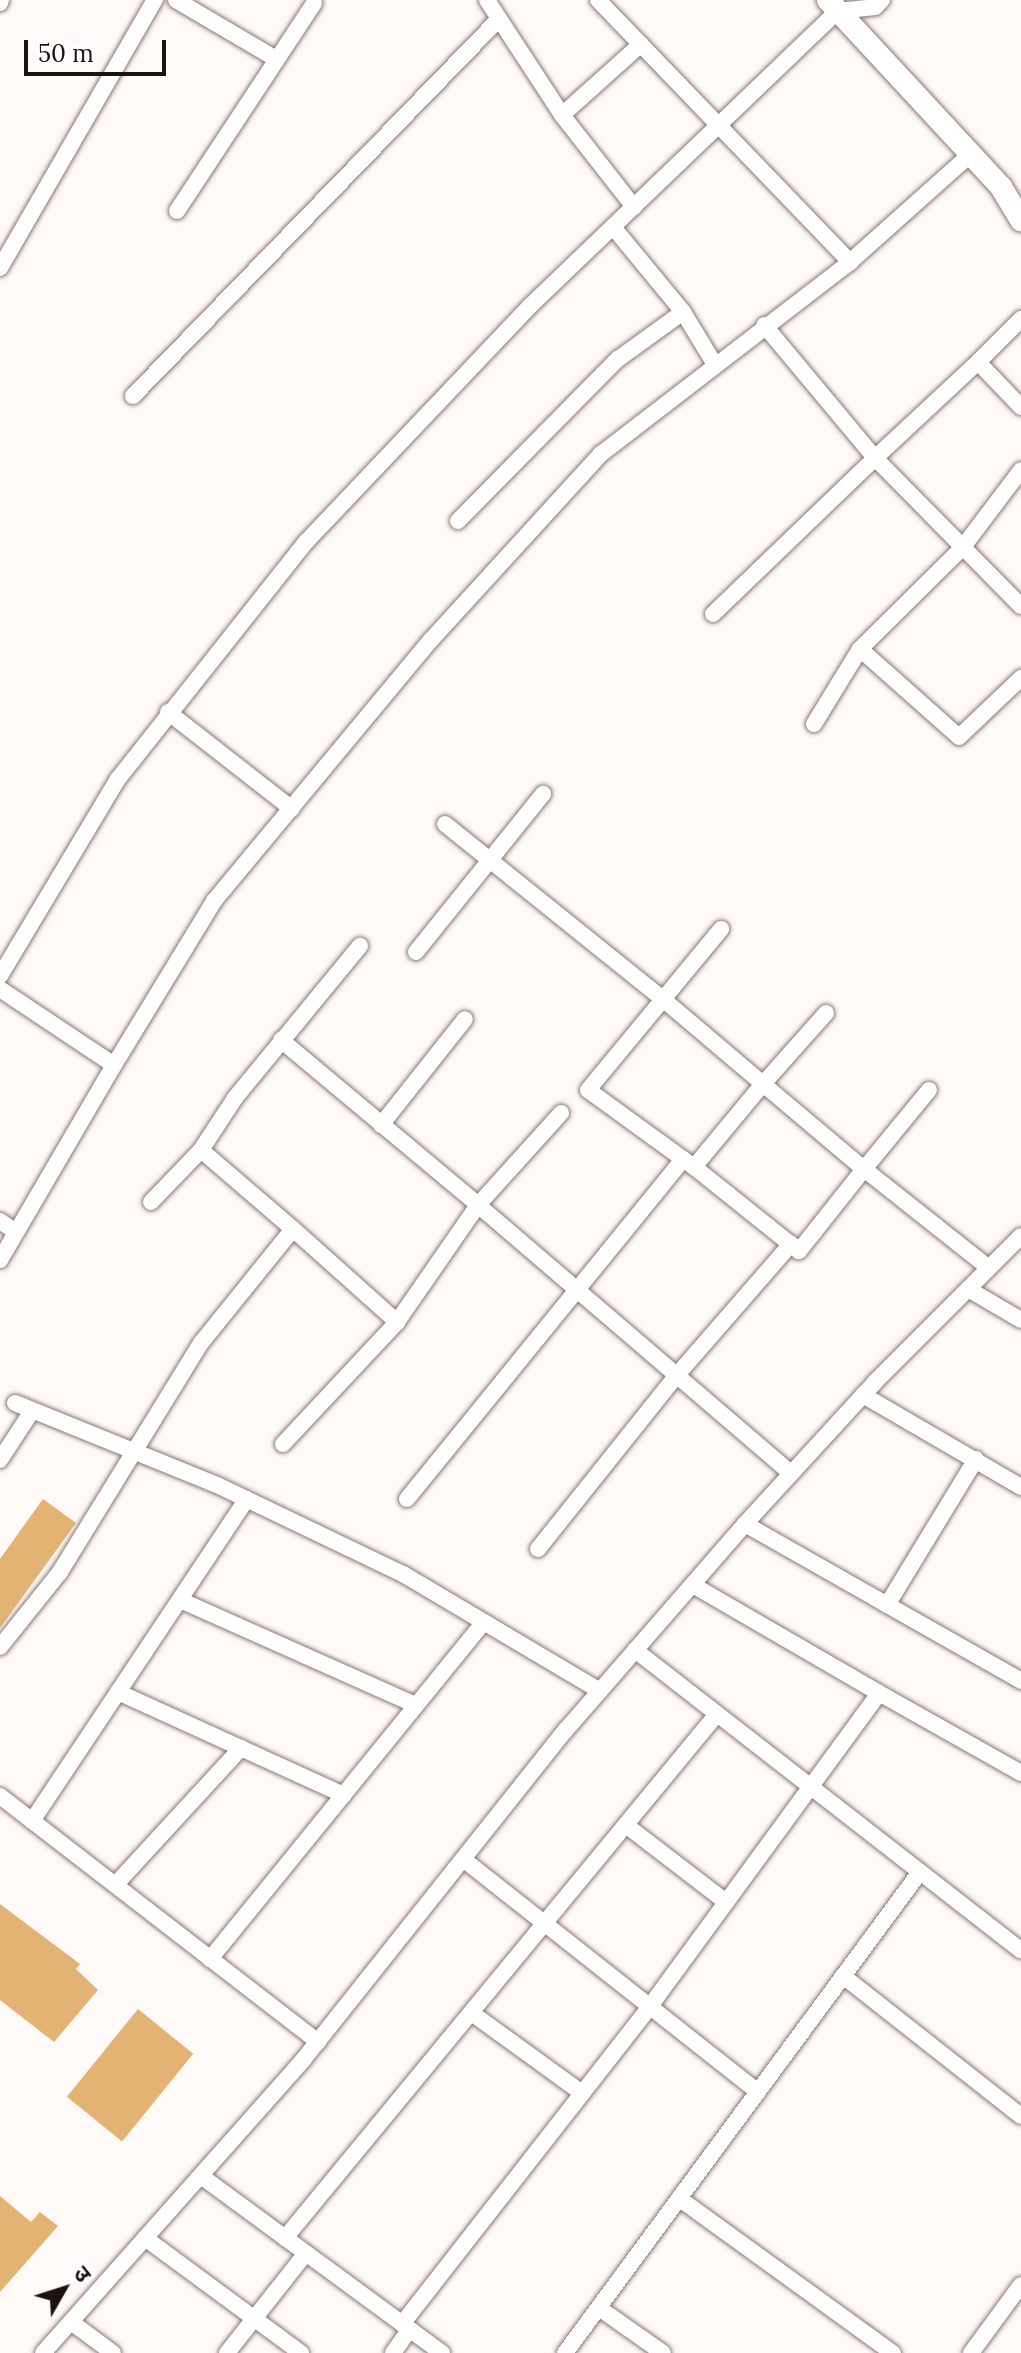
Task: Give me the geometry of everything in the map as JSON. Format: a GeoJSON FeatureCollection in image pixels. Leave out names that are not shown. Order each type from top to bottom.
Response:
{"type":"FeatureCollection","features":[{"type":"Feature","properties":{"kind":"main road"},"geometry":{"type":"LineString","coordinates":[[833,6],[973,156],[1006,187],[1021,220]]}},
{"type":"Feature","properties":{"kind":"street"},"geometry":{"type":"LineString","coordinates":[[0,268],[5,247],[155,0]]}},
{"type":"Feature","properties":{"kind":"street"},"geometry":{"type":"LineString","coordinates":[[176,0],[276,59]]}},
{"type":"Feature","properties":{"kind":"street"},"geometry":{"type":"LineString","coordinates":[[487,0],[562,115],[634,207]]}},
{"type":"Feature","properties":{"kind":"street"},"geometry":{"type":"LineString","coordinates":[[598,0],[850,262]]}},
{"type":"Feature","properties":{"kind":"street"},"geometry":{"type":"LineString","coordinates":[[0,976],[118,779],[168,712],[306,542],[613,227],[720,125],[833,6],[875,7],[882,0]]}},
{"type":"Feature","properties":{"kind":"street"},"geometry":{"type":"LineString","coordinates":[[177,211],[314,3]]}},
{"type":"Feature","properties":{"kind":"street"},"geometry":{"type":"LineString","coordinates":[[133,396],[499,19]]}},
{"type":"Feature","properties":{"kind":"street"},"geometry":{"type":"LineString","coordinates":[[562,115],[641,44]]}},
{"type":"Feature","properties":{"kind":"street"},"geometry":{"type":"LineString","coordinates":[[0,1260],[214,901],[431,640],[601,454],[714,363],[850,262],[973,156]]}},
{"type":"Feature","properties":{"kind":"street"},"geometry":{"type":"LineString","coordinates":[[613,227],[683,312],[714,363]]}},
{"type":"Feature","properties":{"kind":"street"},"geometry":{"type":"LineString","coordinates":[[458,521],[618,359],[683,312]]}},
{"type":"Feature","properties":{"kind":"street"},"geometry":{"type":"LineString","coordinates":[[713,614],[1021,319]]}},
{"type":"Feature","properties":{"kind":"street"},"geometry":{"type":"LineString","coordinates":[[764,325],[875,458],[1021,606]]}},
{"type":"Feature","properties":{"kind":"street"},"geometry":{"type":"LineString","coordinates":[[978,362],[1021,407]]}},
{"type":"Feature","properties":{"kind":"street"},"geometry":{"type":"LineString","coordinates":[[814,724],[860,649],[963,547],[1021,470]]}},
{"type":"Feature","properties":{"kind":"street"},"geometry":{"type":"LineString","coordinates":[[860,649],[959,737],[1021,678]]}},
{"type":"Feature","properties":{"kind":"street"},"geometry":{"type":"LineString","coordinates":[[168,712],[292,809]]}},
{"type":"Feature","properties":{"kind":"street"},"geometry":{"type":"LineString","coordinates":[[416,952],[543,794]]}},
{"type":"Feature","properties":{"kind":"street"},"geometry":{"type":"LineString","coordinates":[[445,824],[989,1268]]}},
{"type":"Feature","properties":{"kind":"street"},"geometry":{"type":"LineString","coordinates":[[721,929],[588,1090],[688,1163],[799,1251],[929,1090]]}},
{"type":"Feature","properties":{"kind":"street"},"geometry":{"type":"LineString","coordinates":[[151,1202],[201,1150],[281,1040],[360,946]]}},
{"type":"Feature","properties":{"kind":"street"},"geometry":{"type":"LineString","coordinates":[[0,989],[114,1065]]}},
{"type":"Feature","properties":{"kind":"street"},"geometry":{"type":"LineString","coordinates":[[407,1499],[576,1290],[826,1013]]}},
{"type":"Feature","properties":{"kind":"street"},"geometry":{"type":"LineString","coordinates":[[381,1125],[465,1019]]}},
{"type":"Feature","properties":{"kind":"street"},"geometry":{"type":"LineString","coordinates":[[281,1040],[791,1473]]}},
{"type":"Feature","properties":{"kind":"street"},"geometry":{"type":"LineString","coordinates":[[283,1444],[397,1322],[478,1205],[561,1113]]}},
{"type":"Feature","properties":{"kind":"street"},"geometry":{"type":"LineString","coordinates":[[201,1150],[397,1322]]}},
{"type":"Feature","properties":{"kind":"street"},"geometry":{"type":"LineString","coordinates":[[0,1221],[16,1232]]}},
{"type":"Feature","properties":{"kind":"street"},"geometry":{"type":"LineString","coordinates":[[0,1647],[60,1572],[201,1343],[293,1229]]}},
{"type":"Feature","properties":{"kind":"street"},"geometry":{"type":"LineString","coordinates":[[43,2353],[318,2042],[600,1691],[745,1524],[863,1395],[1021,1236]]}},
{"type":"Feature","properties":{"kind":"street"},"geometry":{"type":"LineString","coordinates":[[538,1549],[677,1375],[791,1244]]}},
{"type":"Feature","properties":{"kind":"street"},"geometry":{"type":"LineString","coordinates":[[968,1289],[1021,1320]]}},
{"type":"Feature","properties":{"kind":"street"},"geometry":{"type":"LineString","coordinates":[[863,1395],[1021,1487]]}},
{"type":"Feature","properties":{"kind":"street"},"geometry":{"type":"LineString","coordinates":[[15,1403],[247,1499],[403,1574],[600,1691]]}},
{"type":"Feature","properties":{"kind":"street"},"geometry":{"type":"LineString","coordinates":[[0,1460],[32,1411]]}},
{"type":"Feature","properties":{"kind":"street"},"geometry":{"type":"LineString","coordinates":[[887,1605],[976,1459]]}},
{"type":"Feature","properties":{"kind":"street"},"geometry":{"type":"LineString","coordinates":[[32,1821],[247,1499]]}},
{"type":"Feature","properties":{"kind":"street"},"geometry":{"type":"LineString","coordinates":[[745,1524],[1021,1681]]}},
{"type":"Feature","properties":{"kind":"street"},"geometry":{"type":"LineString","coordinates":[[693,1585],[1021,1773]]}},
{"type":"Feature","properties":{"kind":"street"},"geometry":{"type":"LineString","coordinates":[[180,1600],[416,1705]]}},
{"type":"Feature","properties":{"kind":"street"},"geometry":{"type":"LineString","coordinates":[[210,1959],[484,1622]]}},
{"type":"Feature","properties":{"kind":"street"},"geometry":{"type":"LineString","coordinates":[[635,1650],[1021,1950]]}},
{"type":"Feature","properties":{"kind":"street"},"geometry":{"type":"LineString","coordinates":[[118,1692],[344,1795]]}},
{"type":"Feature","properties":{"kind":"street"},"geometry":{"type":"LineString","coordinates":[[393,2353],[406,2327],[648,2009],[879,1693]]}},
{"type":"Feature","properties":{"kind":"street"},"geometry":{"type":"LineString","coordinates":[[285,2238],[546,1926],[717,1714]]}},
{"type":"Feature","properties":{"kind":"street"},"geometry":{"type":"LineString","coordinates":[[116,1884],[241,1748]]}},
{"type":"Feature","properties":{"kind":"street"},"geometry":{"type":"LineString","coordinates":[[0,1796],[318,2042]]}},
{"type":"Feature","properties":{"kind":"street"},"geometry":{"type":"LineString","coordinates":[[627,1826],[726,1902]]}},
{"type":"Feature","properties":{"kind":"street"},"geometry":{"type":"LineString","coordinates":[[463,1859],[648,2009],[758,2092]]}},
{"type":"Feature","properties":{"kind":"street"},"geometry":{"type":"LineString","coordinates":[[565,2353],[920,1872]]}},
{"type":"Feature","properties":{"kind":"street"},"geometry":{"type":"LineString","coordinates":[[843,1976],[1021,2116]]}},
{"type":"Feature","properties":{"kind":"street"},"geometry":{"type":"LineString","coordinates":[[473,2014],[582,2093]]}},
{"type":"Feature","properties":{"kind":"street"},"geometry":{"type":"LineString","coordinates":[[201,2176],[442,2353]]}},
{"type":"Feature","properties":{"kind":"street"},"geometry":{"type":"LineString","coordinates":[[680,2199],[893,2353]]}},
{"type":"Feature","properties":{"kind":"street"},"geometry":{"type":"LineString","coordinates":[[145,2238],[301,2353]]}},
{"type":"Feature","properties":{"kind":"street"},"geometry":{"type":"LineString","coordinates":[[227,2353],[306,2253]]}},
{"type":"Feature","properties":{"kind":"street"},"geometry":{"type":"LineString","coordinates":[[971,2353],[1021,2285]]}},
{"type":"Feature","properties":{"kind":"street"},"geometry":{"type":"LineString","coordinates":[[599,2308],[663,2353]]}},
{"type":"Feature","properties":{"kind":"street"},"geometry":{"type":"LineString","coordinates":[[71,2322],[113,2353]]}},
{"type":"Feature","properties":{"kind":"building"},"geometry":{"type":"Polygon","coordinates":[[[43,1499],[76,1523],[0,1628],[0,1559],[43,1499]]]}},
{"type":"Feature","properties":{"kind":"building"},"geometry":{"type":"Polygon","coordinates":[[[0,1904],[80,1964],[76,1969],[98,1990],[54,2042],[0,2000],[0,1904]]]}},
{"type":"Feature","properties":{"kind":"building"},"geometry":{"type":"Polygon","coordinates":[[[138,2009],[193,2054],[122,2141],[67,2097],[138,2009]]]}},
{"type":"Feature","properties":{"kind":"building"},"geometry":{"type":"Polygon","coordinates":[[[0,2196],[31,2222],[40,2212],[58,2226],[0,2292],[0,2196]]]}}]}
